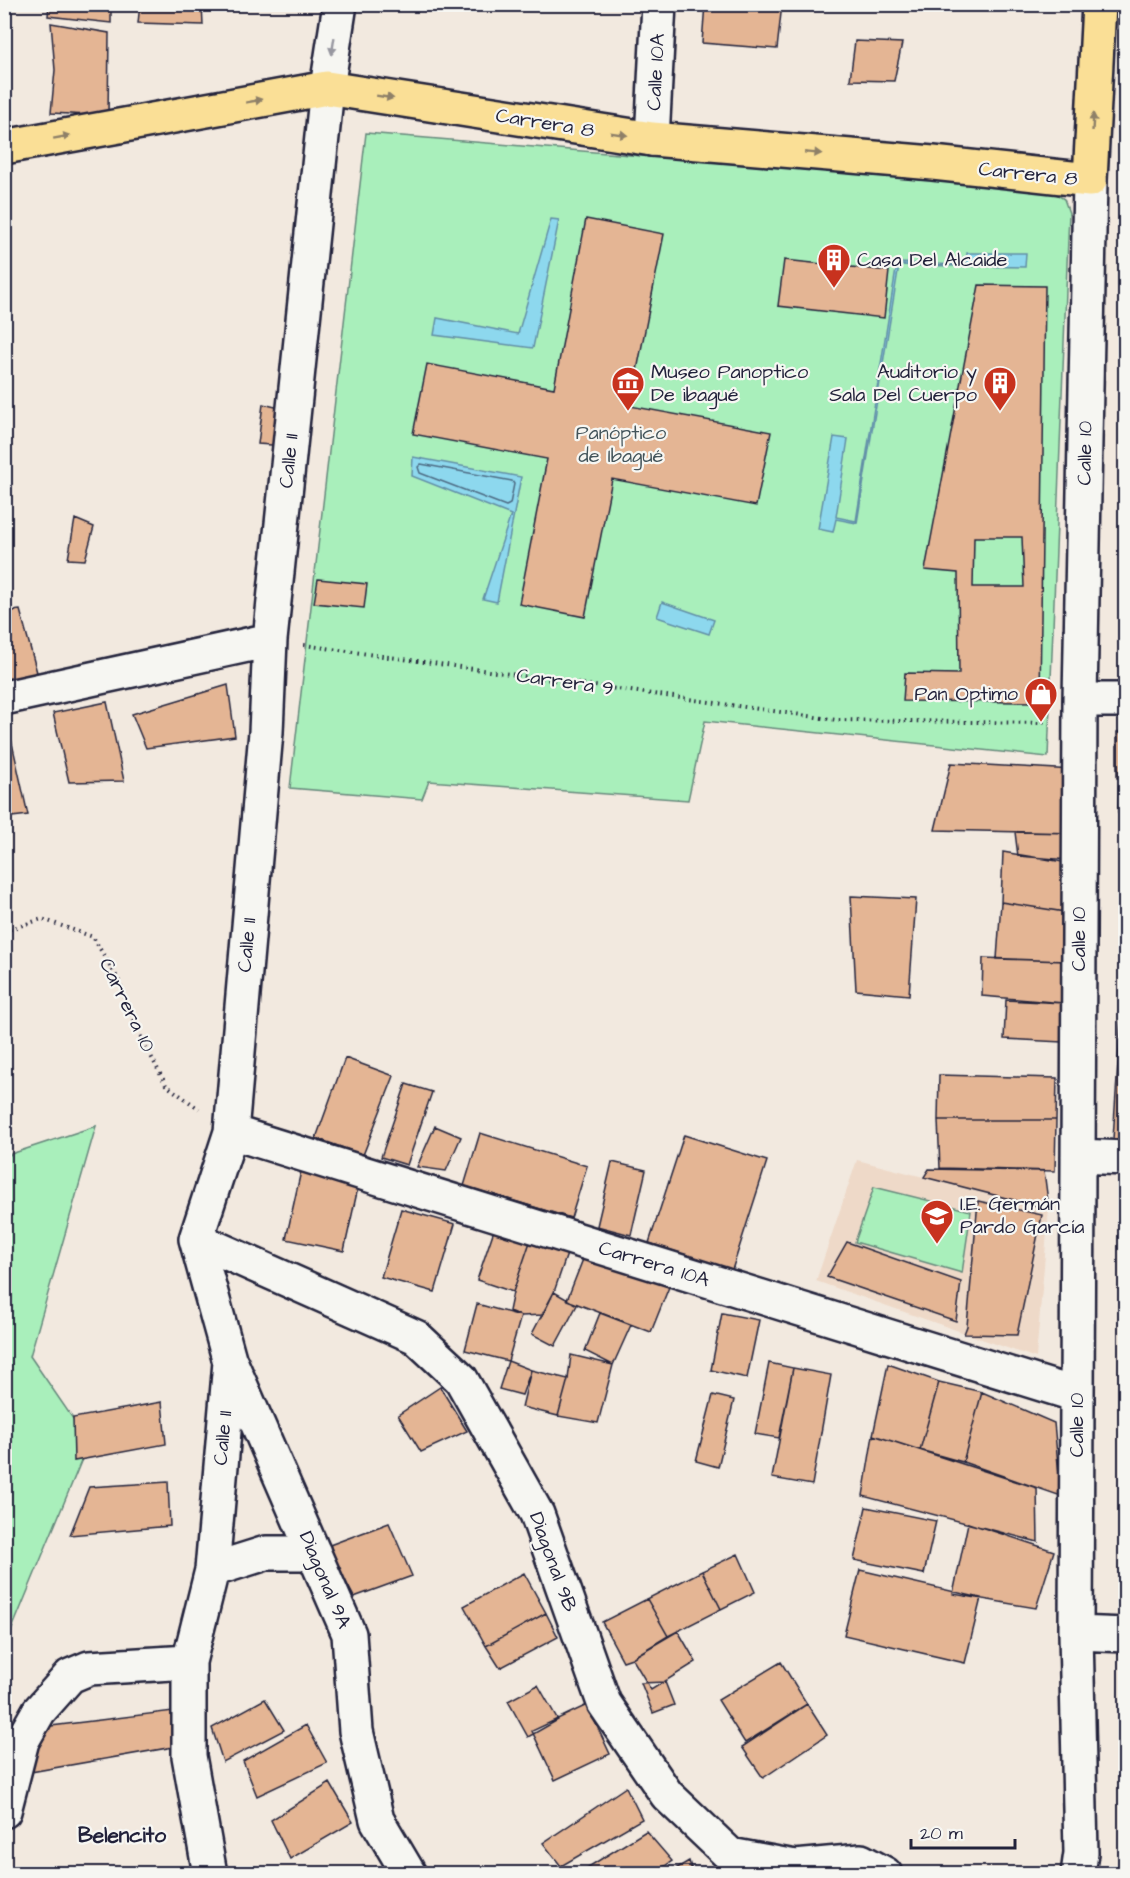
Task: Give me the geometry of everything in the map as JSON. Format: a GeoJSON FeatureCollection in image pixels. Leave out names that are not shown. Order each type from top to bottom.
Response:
{"type":"FeatureCollection","features":[{"type":"Feature","properties":{"kind":"main road","name":"Calle 10"},"geometry":{"type":"LineString","coordinates":[[1090,180],[1099,4]]}},
{"type":"Feature","properties":{"kind":"main road","name":"Carrera 8"},"geometry":{"type":"LineString","coordinates":[[4,147],[327,88],[652,140],[933,163],[1090,180]]}},
{"type":"Feature","properties":{"kind":"street","name":"Calle 11"},"geometry":{"type":"LineString","coordinates":[[210,1874],[189,1756],[189,1662],[212,1570],[230,1362],[196,1239],[231,1132],[266,732],[270,640],[327,88],[340,4]]}},
{"type":"Feature","properties":{"kind":"street","name":"Calle 10A"},"geometry":{"type":"LineString","coordinates":[[652,140],[659,4]]}},
{"type":"Feature","properties":{"kind":"street","name":"Calle 10"},"geometry":{"type":"LineString","coordinates":[[1078,1874],[1081,1853],[1076,1633],[1080,700],[1090,180]]}},
{"type":"Feature","properties":{"kind":"street"},"geometry":{"type":"LineString","coordinates":[[4,698],[270,640]]}},
{"type":"Feature","properties":{"kind":"street"},"geometry":{"type":"LineString","coordinates":[[1080,700],[1125,700]]}},
{"type":"Feature","properties":{"kind":"street","name":"Carrera 10A"},"geometry":{"type":"LineString","coordinates":[[231,1132],[1077,1395]]}},
{"type":"Feature","properties":{"kind":"street"},"geometry":{"type":"LineString","coordinates":[[1078,1156],[1125,1158]]}},
{"type":"Feature","properties":{"kind":"street","name":"Diagonal 9B"},"geometry":{"type":"LineString","coordinates":[[196,1239],[416,1337],[460,1379],[537,1514],[604,1703],[667,1795],[730,1855],[795,1867],[861,1861],[885,1874]]}},
{"type":"Feature","properties":{"kind":"street","name":"Diagonal 9A"},"geometry":{"type":"LineString","coordinates":[[230,1362],[349,1634],[356,1731],[377,1820],[409,1874]]}},
{"type":"Feature","properties":{"kind":"street"},"geometry":{"type":"LineString","coordinates":[[212,1570],[266,1553],[314,1553]]}},
{"type":"Feature","properties":{"kind":"street"},"geometry":{"type":"LineString","coordinates":[[1076,1633],[1125,1635]]}},
{"type":"Feature","properties":{"kind":"street"},"geometry":{"type":"LineString","coordinates":[[4,1811],[22,1741],[39,1711],[70,1676],[89,1668],[189,1662]]}},
{"type":"Feature","properties":{"kind":"path","name":"Carrera 9"},"geometry":{"type":"LineString","coordinates":[[270,640],[837,720],[1041,723],[1080,700]]}},
{"type":"Feature","properties":{"kind":"path","name":"Carrera 10"},"geometry":{"type":"LineString","coordinates":[[4,931],[42,919],[93,938],[118,979],[139,1034],[166,1085],[231,1132]]}},
{"type":"Feature","properties":{"kind":"shaded area","name":"I.E. Germán Pardo García"},"geometry":{"type":"Polygon","coordinates":[[[857,1160],[1049,1209],[1036,1358],[816,1281],[857,1160]]]}},
{"type":"Feature","properties":{"kind":"green space","name":"Panóptico de Ibagué"},"geometry":{"type":"Polygon","coordinates":[[[366,133],[1050,190],[1064,199],[1069,213],[1048,757],[705,721],[688,800],[429,781],[422,799],[290,788],[366,133]]]}},
{"type":"Feature","properties":{"kind":"green space"},"geometry":{"type":"Polygon","coordinates":[[[96,1126],[30,1356],[89,1442],[5,1646],[5,1159],[11,1154],[96,1126]]]}},
{"type":"Feature","properties":{"kind":"green space"},"geometry":{"type":"Polygon","coordinates":[[[874,1187],[971,1211],[962,1273],[855,1242],[874,1187]]]}},
{"type":"Feature","properties":{"kind":"water"},"geometry":{"type":"Polygon","coordinates":[[[551,219],[559,220],[533,348],[434,335],[437,318],[518,334],[551,219]]]}},
{"type":"Feature","properties":{"kind":"water"},"geometry":{"type":"Polygon","coordinates":[[[967,253],[1026,253],[1025,267],[899,265],[857,523],[836,519],[833,532],[818,529],[834,437],[848,439],[836,517],[856,521],[897,263],[967,265],[967,253]]]}},
{"type":"Feature","properties":{"kind":"water"},"geometry":{"type":"Polygon","coordinates":[[[413,457],[521,477],[497,602],[483,599],[511,515],[412,476],[413,457]]]}},
{"type":"Feature","properties":{"kind":"water"},"geometry":{"type":"Polygon","coordinates":[[[662,602],[714,620],[709,634],[657,617],[662,602]]]}},
{"type":"Feature","properties":{"kind":"building"},"geometry":{"type":"Polygon","coordinates":[[[49,4],[111,4],[111,23],[48,16],[49,4]]]}},
{"type":"Feature","properties":{"kind":"building"},"geometry":{"type":"Polygon","coordinates":[[[140,4],[202,4],[203,25],[138,23],[140,4]]]}},
{"type":"Feature","properties":{"kind":"building"},"geometry":{"type":"Polygon","coordinates":[[[705,4],[782,4],[777,49],[702,43],[705,4]]]}},
{"type":"Feature","properties":{"kind":"building"},"geometry":{"type":"Polygon","coordinates":[[[51,23],[109,33],[108,116],[51,113],[55,70],[51,23]]]}},
{"type":"Feature","properties":{"kind":"building"},"geometry":{"type":"Polygon","coordinates":[[[855,41],[902,43],[894,81],[850,80],[855,41]]]}},
{"type":"Feature","properties":{"kind":"building"},"geometry":{"type":"Polygon","coordinates":[[[1126,61],[1126,103],[1119,102],[1126,61]]]}},
{"type":"Feature","properties":{"kind":"building"},"geometry":{"type":"Polygon","coordinates":[[[586,219],[664,234],[630,406],[771,432],[756,506],[612,479],[585,617],[519,604],[547,459],[413,434],[427,364],[554,388],[586,219]]]}},
{"type":"Feature","properties":{"kind":"building","name":"Casa Del Alcaide"},"geometry":{"type":"Polygon","coordinates":[[[784,260],[889,271],[884,318],[778,306],[784,260]]]}},
{"type":"Feature","properties":{"kind":"building","name":"Auditorio y Sala Del Cuerpo"},"geometry":{"type":"Polygon","coordinates":[[[979,285],[1045,286],[1040,702],[903,701],[905,673],[959,674],[958,573],[925,570],[979,285]],[[974,537],[973,587],[1024,587],[1022,537],[974,537]]]}},
{"type":"Feature","properties":{"kind":"building"},"geometry":{"type":"Polygon","coordinates":[[[263,404],[288,410],[285,446],[258,444],[263,404]]]}},
{"type":"Feature","properties":{"kind":"building"},"geometry":{"type":"Polygon","coordinates":[[[75,519],[94,527],[85,560],[68,559],[75,519]]]}},
{"type":"Feature","properties":{"kind":"building"},"geometry":{"type":"Polygon","coordinates":[[[318,579],[367,584],[364,608],[314,603],[318,579]]]}},
{"type":"Feature","properties":{"kind":"building"},"geometry":{"type":"Polygon","coordinates":[[[20,610],[38,676],[4,682],[4,612],[20,610]]]}},
{"type":"Feature","properties":{"kind":"building"},"geometry":{"type":"Polygon","coordinates":[[[228,685],[235,736],[146,748],[132,714],[228,685]]]}},
{"type":"Feature","properties":{"kind":"building"},"geometry":{"type":"Polygon","coordinates":[[[107,702],[124,781],[69,782],[53,713],[107,702]]]}},
{"type":"Feature","properties":{"kind":"building"},"geometry":{"type":"Polygon","coordinates":[[[8,725],[28,815],[4,818],[4,726],[8,725]]]}},
{"type":"Feature","properties":{"kind":"building"},"geometry":{"type":"Polygon","coordinates":[[[1117,732],[1126,732],[1126,778],[1117,778],[1117,732]]]}},
{"type":"Feature","properties":{"kind":"building"},"geometry":{"type":"Polygon","coordinates":[[[951,763],[1074,770],[1075,833],[935,830],[951,763]]]}},
{"type":"Feature","properties":{"kind":"building"},"geometry":{"type":"Polygon","coordinates":[[[1119,786],[1126,787],[1126,813],[1118,813],[1119,786]]]}},
{"type":"Feature","properties":{"kind":"building"},"geometry":{"type":"Polygon","coordinates":[[[1123,813],[1126,813],[1126,892],[1120,891],[1123,813]]]}},
{"type":"Feature","properties":{"kind":"building"},"geometry":{"type":"Polygon","coordinates":[[[1015,832],[1075,833],[1069,860],[1018,856],[1015,832]]]}},
{"type":"Feature","properties":{"kind":"building"},"geometry":{"type":"Polygon","coordinates":[[[1003,852],[1075,864],[1071,913],[1001,902],[1003,852]]]}},
{"type":"Feature","properties":{"kind":"building"},"geometry":{"type":"Polygon","coordinates":[[[851,896],[916,899],[909,995],[856,990],[851,896]]]}},
{"type":"Feature","properties":{"kind":"building"},"geometry":{"type":"Polygon","coordinates":[[[1001,902],[1071,913],[1065,961],[997,959],[1001,902]]]}},
{"type":"Feature","properties":{"kind":"building"},"geometry":{"type":"Polygon","coordinates":[[[983,958],[1065,961],[1064,1003],[982,996],[983,958]]]}},
{"type":"Feature","properties":{"kind":"building"},"geometry":{"type":"Polygon","coordinates":[[[1006,1000],[1064,1003],[1062,1042],[1004,1039],[1006,1000]]]}},
{"type":"Feature","properties":{"kind":"building"},"geometry":{"type":"Polygon","coordinates":[[[1121,1018],[1126,1018],[1126,1139],[1113,1139],[1121,1018]]]}},
{"type":"Feature","properties":{"kind":"building"},"geometry":{"type":"Polygon","coordinates":[[[345,1058],[394,1076],[363,1155],[316,1138],[345,1058]]]}},
{"type":"Feature","properties":{"kind":"building"},"geometry":{"type":"Polygon","coordinates":[[[939,1075],[1057,1078],[1056,1120],[938,1120],[939,1075]]]}},
{"type":"Feature","properties":{"kind":"building"},"geometry":{"type":"Polygon","coordinates":[[[406,1084],[432,1092],[407,1165],[381,1157],[406,1084]]]}},
{"type":"Feature","properties":{"kind":"building"},"geometry":{"type":"Polygon","coordinates":[[[938,1120],[1056,1120],[1055,1171],[940,1168],[938,1120]]]}},
{"type":"Feature","properties":{"kind":"building"},"geometry":{"type":"Polygon","coordinates":[[[435,1126],[461,1137],[446,1171],[417,1167],[435,1126]]]}},
{"type":"Feature","properties":{"kind":"building"},"geometry":{"type":"Polygon","coordinates":[[[480,1133],[587,1166],[571,1218],[464,1186],[480,1133]]]}},
{"type":"Feature","properties":{"kind":"building"},"geometry":{"type":"Polygon","coordinates":[[[684,1135],[767,1161],[732,1270],[649,1243],[684,1135]]]}},
{"type":"Feature","properties":{"kind":"building"},"geometry":{"type":"Polygon","coordinates":[[[612,1162],[646,1170],[631,1235],[597,1226],[612,1162]]]}},
{"type":"Feature","properties":{"kind":"building"},"geometry":{"type":"Polygon","coordinates":[[[929,1169],[1044,1171],[1049,1209],[924,1177],[929,1169]]]}},
{"type":"Feature","properties":{"kind":"building"},"geometry":{"type":"Polygon","coordinates":[[[301,1171],[359,1183],[344,1251],[286,1239],[301,1171]]]}},
{"type":"Feature","properties":{"kind":"building"},"geometry":{"type":"Polygon","coordinates":[[[978,1201],[1042,1215],[1017,1335],[964,1334],[967,1326],[978,1201]]]}},
{"type":"Feature","properties":{"kind":"building"},"geometry":{"type":"Polygon","coordinates":[[[401,1209],[455,1224],[435,1292],[381,1277],[401,1209]]]}},
{"type":"Feature","properties":{"kind":"building"},"geometry":{"type":"Polygon","coordinates":[[[495,1227],[531,1239],[513,1292],[477,1280],[495,1227]]]}},
{"type":"Feature","properties":{"kind":"building"},"geometry":{"type":"Polygon","coordinates":[[[531,1239],[569,1248],[554,1292],[543,1315],[521,1316],[509,1311],[531,1239]]]}},
{"type":"Feature","properties":{"kind":"building"},"geometry":{"type":"Polygon","coordinates":[[[847,1242],[961,1282],[956,1321],[827,1277],[847,1242]]]}},
{"type":"Feature","properties":{"kind":"building"},"geometry":{"type":"Polygon","coordinates":[[[585,1254],[669,1287],[651,1332],[567,1300],[585,1254]]]}},
{"type":"Feature","properties":{"kind":"building"},"geometry":{"type":"Polygon","coordinates":[[[554,1292],[577,1305],[555,1346],[532,1334],[554,1292]]]}},
{"type":"Feature","properties":{"kind":"building"},"geometry":{"type":"Polygon","coordinates":[[[477,1304],[521,1316],[508,1361],[465,1350],[477,1304]]]}},
{"type":"Feature","properties":{"kind":"building"},"geometry":{"type":"Polygon","coordinates":[[[600,1313],[631,1325],[613,1365],[585,1351],[600,1313]]]}},
{"type":"Feature","properties":{"kind":"building"},"geometry":{"type":"Polygon","coordinates":[[[722,1313],[759,1320],[747,1378],[711,1370],[722,1313]]]}},
{"type":"Feature","properties":{"kind":"building"},"geometry":{"type":"Polygon","coordinates":[[[571,1355],[613,1365],[598,1423],[558,1416],[568,1379],[571,1355]]]}},
{"type":"Feature","properties":{"kind":"building"},"geometry":{"type":"Polygon","coordinates":[[[508,1361],[531,1370],[522,1395],[499,1389],[508,1361]]]}},
{"type":"Feature","properties":{"kind":"building"},"geometry":{"type":"Polygon","coordinates":[[[769,1363],[793,1368],[779,1438],[755,1434],[769,1363]]]}},
{"type":"Feature","properties":{"kind":"building"},"geometry":{"type":"Polygon","coordinates":[[[888,1364],[939,1382],[920,1450],[873,1435],[888,1364]]]}},
{"type":"Feature","properties":{"kind":"building"},"geometry":{"type":"Polygon","coordinates":[[[793,1368],[831,1375],[812,1485],[772,1478],[793,1368]]]}},
{"type":"Feature","properties":{"kind":"building"},"geometry":{"type":"Polygon","coordinates":[[[531,1370],[568,1379],[558,1416],[522,1407],[531,1370]]]}},
{"type":"Feature","properties":{"kind":"building"},"geometry":{"type":"Polygon","coordinates":[[[939,1382],[982,1392],[963,1462],[920,1450],[939,1382]]]}},
{"type":"Feature","properties":{"kind":"building"},"geometry":{"type":"Polygon","coordinates":[[[440,1387],[467,1431],[421,1452],[398,1415],[440,1387]]]}},
{"type":"Feature","properties":{"kind":"building"},"geometry":{"type":"Polygon","coordinates":[[[982,1392],[1054,1423],[1061,1496],[963,1462],[982,1392]]]}},
{"type":"Feature","properties":{"kind":"building"},"geometry":{"type":"Polygon","coordinates":[[[713,1395],[734,1400],[718,1467],[696,1461],[713,1395]]]}},
{"type":"Feature","properties":{"kind":"building"},"geometry":{"type":"Polygon","coordinates":[[[162,1402],[166,1444],[74,1461],[73,1418],[162,1402]]]}},
{"type":"Feature","properties":{"kind":"building"},"geometry":{"type":"Polygon","coordinates":[[[873,1435],[1037,1488],[1038,1542],[863,1496],[873,1435]]]}},
{"type":"Feature","properties":{"kind":"building"},"geometry":{"type":"Polygon","coordinates":[[[168,1482],[170,1526],[70,1535],[89,1487],[168,1482]]]}},
{"type":"Feature","properties":{"kind":"building"},"geometry":{"type":"Polygon","coordinates":[[[866,1507],[936,1521],[924,1574],[854,1560],[866,1507]]]}},
{"type":"Feature","properties":{"kind":"building"},"geometry":{"type":"Polygon","coordinates":[[[389,1523],[412,1576],[354,1597],[327,1546],[389,1523]]]}},
{"type":"Feature","properties":{"kind":"building"},"geometry":{"type":"Polygon","coordinates":[[[968,1523],[1054,1551],[1036,1608],[953,1594],[968,1523]]]}},
{"type":"Feature","properties":{"kind":"building"},"geometry":{"type":"Polygon","coordinates":[[[738,1554],[755,1592],[721,1609],[702,1571],[738,1554]]]}},
{"type":"Feature","properties":{"kind":"building"},"geometry":{"type":"Polygon","coordinates":[[[860,1570],[981,1598],[965,1663],[844,1635],[860,1570]]]}},
{"type":"Feature","properties":{"kind":"building"},"geometry":{"type":"Polygon","coordinates":[[[702,1571],[721,1609],[668,1636],[647,1599],[702,1571]]]}},
{"type":"Feature","properties":{"kind":"building"},"geometry":{"type":"Polygon","coordinates":[[[524,1573],[546,1613],[486,1646],[464,1606],[524,1573]]]}},
{"type":"Feature","properties":{"kind":"building"},"geometry":{"type":"Polygon","coordinates":[[[647,1599],[668,1636],[623,1661],[602,1622],[647,1599]]]}},
{"type":"Feature","properties":{"kind":"building"},"geometry":{"type":"Polygon","coordinates":[[[546,1613],[558,1637],[500,1668],[486,1646],[546,1613]]]}},
{"type":"Feature","properties":{"kind":"building"},"geometry":{"type":"Polygon","coordinates":[[[678,1631],[696,1662],[651,1690],[632,1658],[678,1631]]]}},
{"type":"Feature","properties":{"kind":"building"},"geometry":{"type":"Polygon","coordinates":[[[781,1662],[807,1704],[745,1743],[718,1700],[781,1662]]]}},
{"type":"Feature","properties":{"kind":"building"},"geometry":{"type":"Polygon","coordinates":[[[665,1682],[674,1705],[653,1713],[641,1683],[665,1682]]]}},
{"type":"Feature","properties":{"kind":"building"},"geometry":{"type":"Polygon","coordinates":[[[538,1685],[558,1720],[528,1737],[508,1701],[538,1685]]]}},
{"type":"Feature","properties":{"kind":"building"},"geometry":{"type":"Polygon","coordinates":[[[265,1699],[284,1730],[223,1762],[212,1728],[265,1699]]]}},
{"type":"Feature","properties":{"kind":"building"},"geometry":{"type":"Polygon","coordinates":[[[807,1704],[827,1735],[763,1778],[742,1747],[807,1704]]]}},
{"type":"Feature","properties":{"kind":"building"},"geometry":{"type":"Polygon","coordinates":[[[587,1705],[610,1754],[555,1780],[532,1731],[587,1705]]]}},
{"type":"Feature","properties":{"kind":"building"},"geometry":{"type":"Polygon","coordinates":[[[173,1711],[173,1747],[25,1773],[35,1728],[173,1711]]]}},
{"type":"Feature","properties":{"kind":"building"},"geometry":{"type":"Polygon","coordinates":[[[306,1725],[327,1763],[257,1796],[243,1761],[306,1725]]]}},
{"type":"Feature","properties":{"kind":"building"},"geometry":{"type":"Polygon","coordinates":[[[330,1783],[353,1822],[290,1859],[271,1820],[330,1783]]]}},
{"type":"Feature","properties":{"kind":"building"},"geometry":{"type":"Polygon","coordinates":[[[626,1787],[642,1819],[561,1866],[543,1843],[626,1787]]]}},
{"type":"Feature","properties":{"kind":"building"},"geometry":{"type":"Polygon","coordinates":[[[646,1831],[672,1861],[653,1874],[577,1874],[646,1831]]]}},
{"type":"Feature","properties":{"kind":"building"},"geometry":{"type":"Polygon","coordinates":[[[689,1861],[693,1874],[667,1874],[689,1861]]]}},
{"type":"Feature","properties":{"kind":"place","name":"Casa Del Alcaide"},"geometry":{"type":"Point","coordinates":[834,289]}},
{"type":"Feature","properties":{"kind":"place","name":"Museo Panoptico De ibagué"},"geometry":{"type":"Point","coordinates":[628,412]}},
{"type":"Feature","properties":{"kind":"place","name":"Auditorio y Sala Del Cuerpo"},"geometry":{"type":"Point","coordinates":[1000,412]}},
{"type":"Feature","properties":{"kind":"place","name":"Pan Optimo"},"geometry":{"type":"Point","coordinates":[1041,723]}},
{"type":"Feature","properties":{"kind":"place","name":"I.E. Germán Pardo García"},"geometry":{"type":"Point","coordinates":[937,1245]}},
{"type":"Feature","properties":{"kind":"district","name":"Belencito"},"geometry":{"type":"Point","coordinates":[122,1835]}}]}
